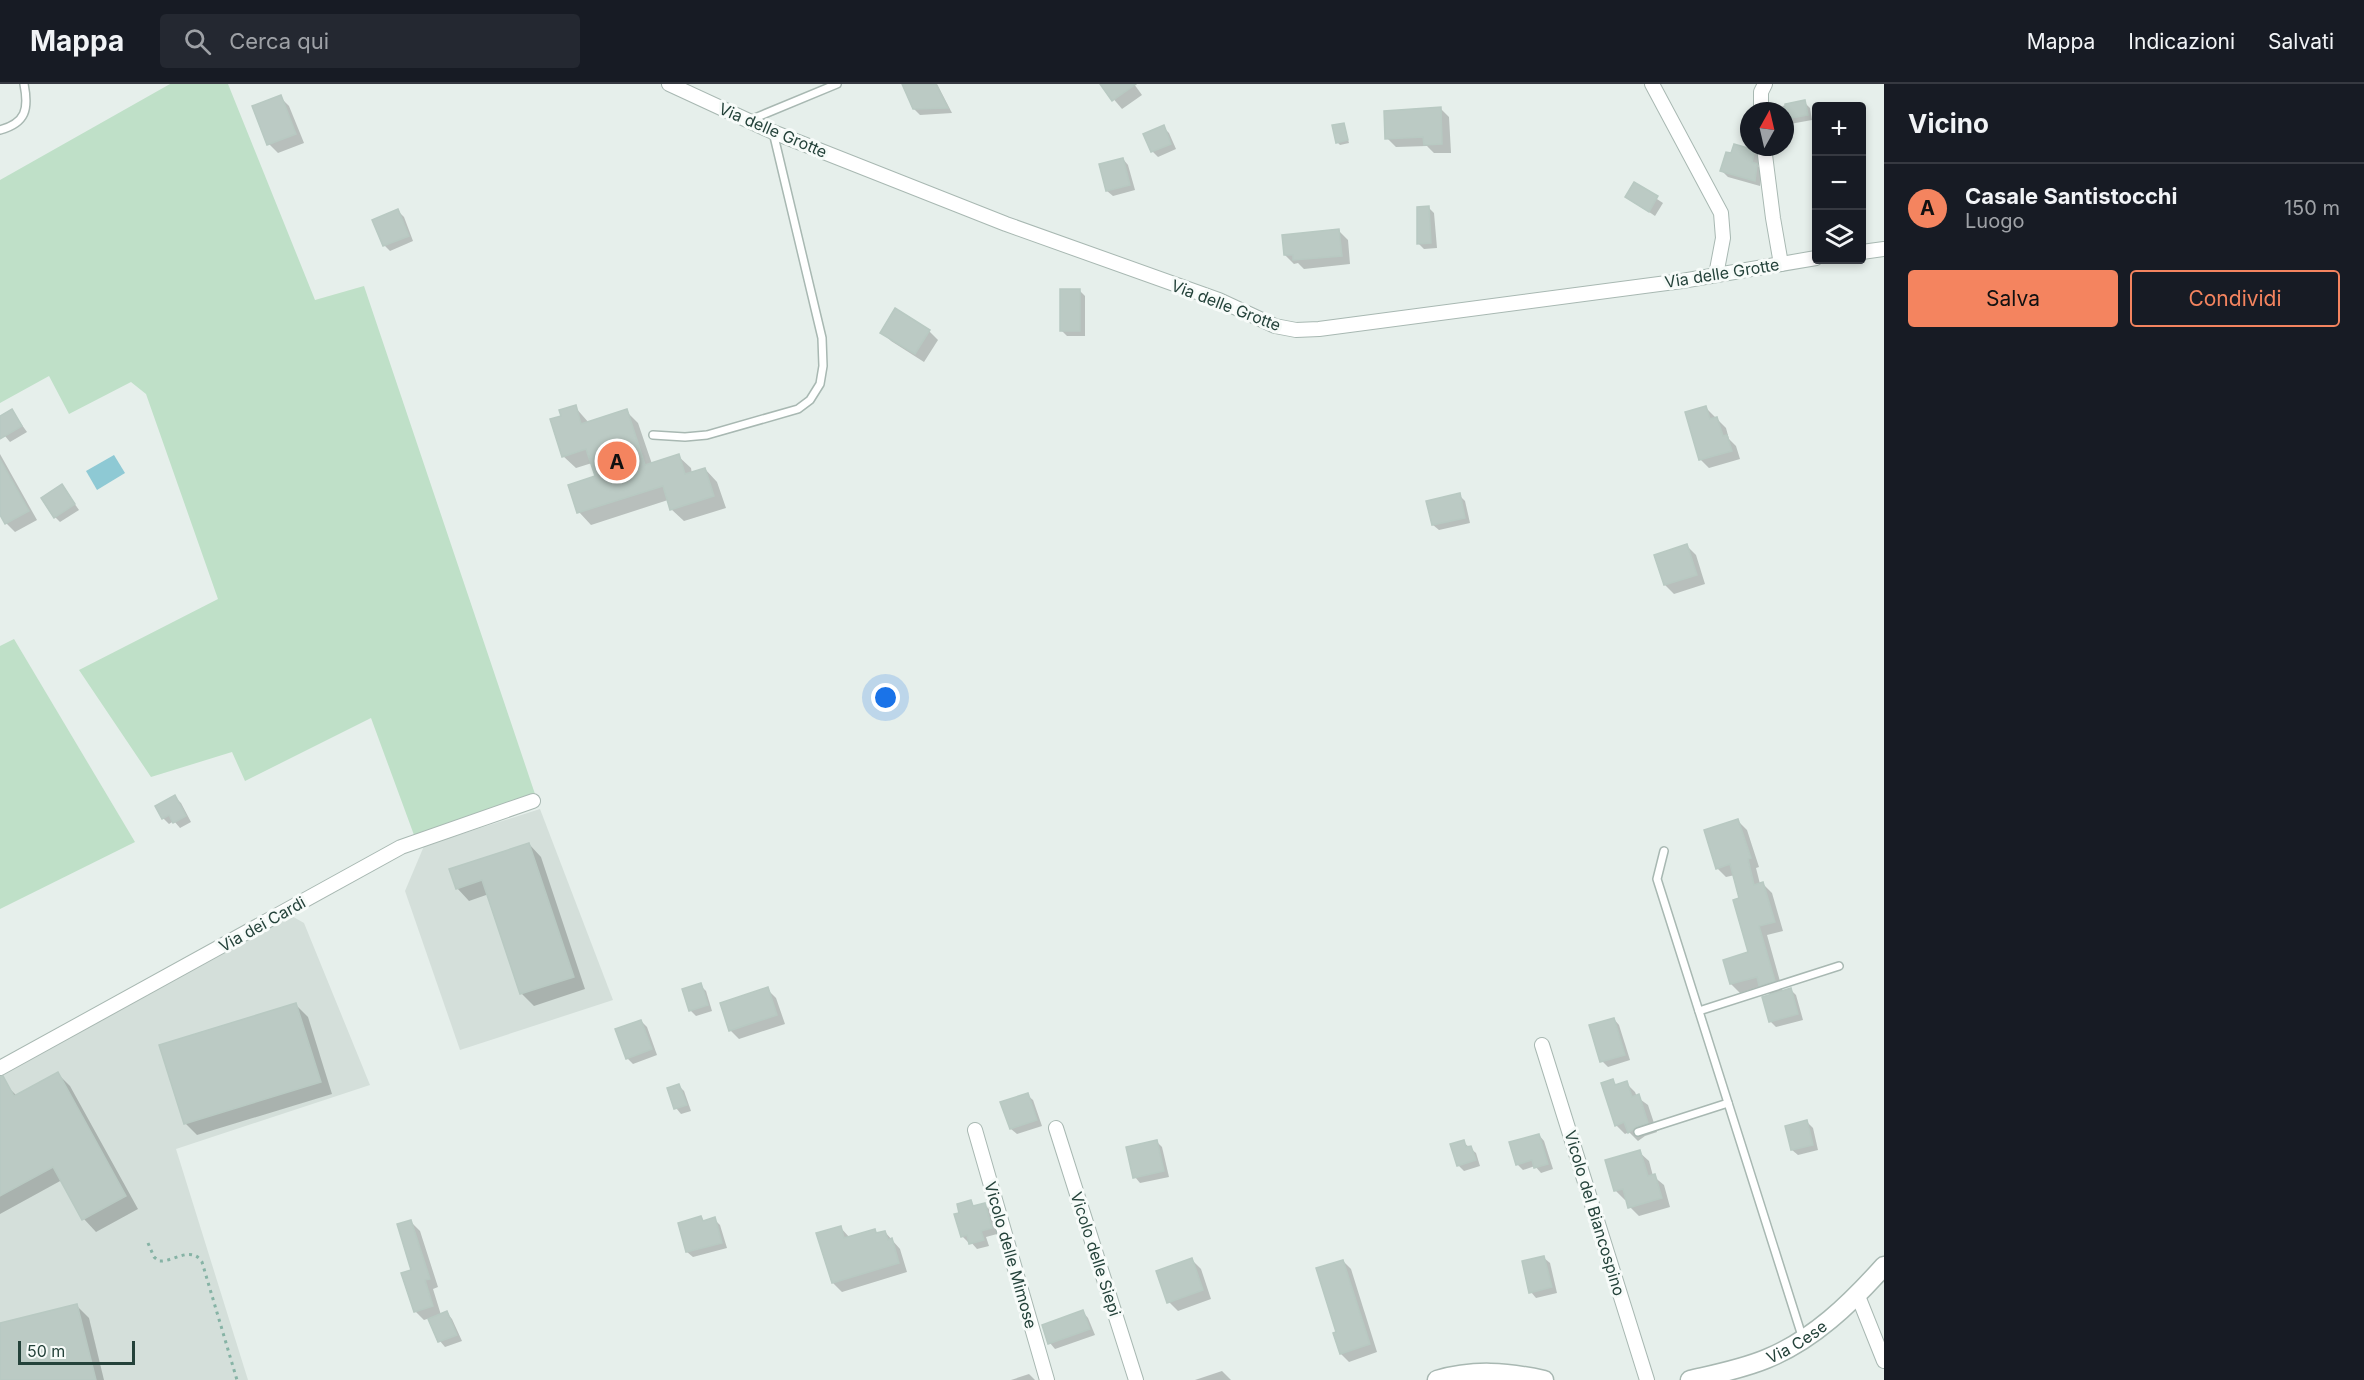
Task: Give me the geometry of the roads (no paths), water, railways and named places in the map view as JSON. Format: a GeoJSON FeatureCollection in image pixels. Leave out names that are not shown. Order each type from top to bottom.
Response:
{"type":"FeatureCollection","features":[{"type":"Feature","properties":{"kind":"street","name":"Via delle Grotte"},"geometry":{"type":"LineString","coordinates":[[669,84],[773,132],[984,216],[1219,300],[1275,326],[1289,329],[1328,328],[1716,275],[1812,259]]}},
{"type":"Feature","properties":{"kind":"street"},"geometry":{"type":"LineString","coordinates":[[1652,84],[1721,213],[1724,238],[1716,275]]}},
{"type":"Feature","properties":{"kind":"street"},"geometry":{"type":"LineString","coordinates":[[1761,102],[1761,92],[1765,84]]}},
{"type":"Feature","properties":{"kind":"street"},"geometry":{"type":"LineString","coordinates":[[1765,156],[1781,264]]}},
{"type":"Feature","properties":{"kind":"street"},"geometry":{"type":"LineString","coordinates":[[1866,251],[1884,249]]}},
{"type":"Feature","properties":{"kind":"street","name":"Via dei Cardi"},"geometry":{"type":"LineString","coordinates":[[0,1068],[401,847],[533,801]]}},
{"type":"Feature","properties":{"kind":"street","name":"Vicolo del Biancospino"},"geometry":{"type":"LineString","coordinates":[[1542,1046],[1647,1380]]}},
{"type":"Feature","properties":{"kind":"street","name":"Vicolo delle Siepi"},"geometry":{"type":"LineString","coordinates":[[1056,1128],[1137,1380]]}},
{"type":"Feature","properties":{"kind":"street","name":"Vicolo delle Mimose"},"geometry":{"type":"LineString","coordinates":[[975,1130],[1047,1380]]}},
{"type":"Feature","properties":{"kind":"street","name":"Via Cese"},"geometry":{"type":"LineString","coordinates":[[1690,1380],[1766,1359],[1803,1339],[1858,1296],[1884,1266]]}},
{"type":"Feature","properties":{"kind":"street"},"geometry":{"type":"LineString","coordinates":[[1858,1296],[1884,1361]]}},
{"type":"Feature","properties":{"kind":"street"},"geometry":{"type":"LineString","coordinates":[[1437,1380],[1466,1373],[1490,1371],[1544,1380]]}},
{"type":"Feature","properties":{"kind":"lane"},"geometry":{"type":"LineString","coordinates":[[0,130],[15,124],[23,115],[26,104],[24,84]]}},
{"type":"Feature","properties":{"kind":"lane"},"geometry":{"type":"LineString","coordinates":[[748,121],[837,84]]}},
{"type":"Feature","properties":{"kind":"lane"},"geometry":{"type":"LineString","coordinates":[[653,435],[685,437],[707,435],[798,409],[810,400],[820,384],[823,358],[819,321],[773,132]]}},
{"type":"Feature","properties":{"kind":"lane"},"geometry":{"type":"LineString","coordinates":[[1664,851],[1657,879],[1803,1339]]}},
{"type":"Feature","properties":{"kind":"lane"},"geometry":{"type":"LineString","coordinates":[[1699,1011],[1839,966]]}},
{"type":"Feature","properties":{"kind":"lane"},"geometry":{"type":"LineString","coordinates":[[1638,1132],[1728,1103]]}},
{"type":"Feature","properties":{"kind":"water"},"geometry":{"type":"Polygon","coordinates":[[[114,455],[125,473],[97,490],[86,471],[114,455]]]}},
{"type":"Feature","properties":{"kind":"place","name":"Casale Santistocchi"},"geometry":{"type":"Point","coordinates":[617,461]}}]}
